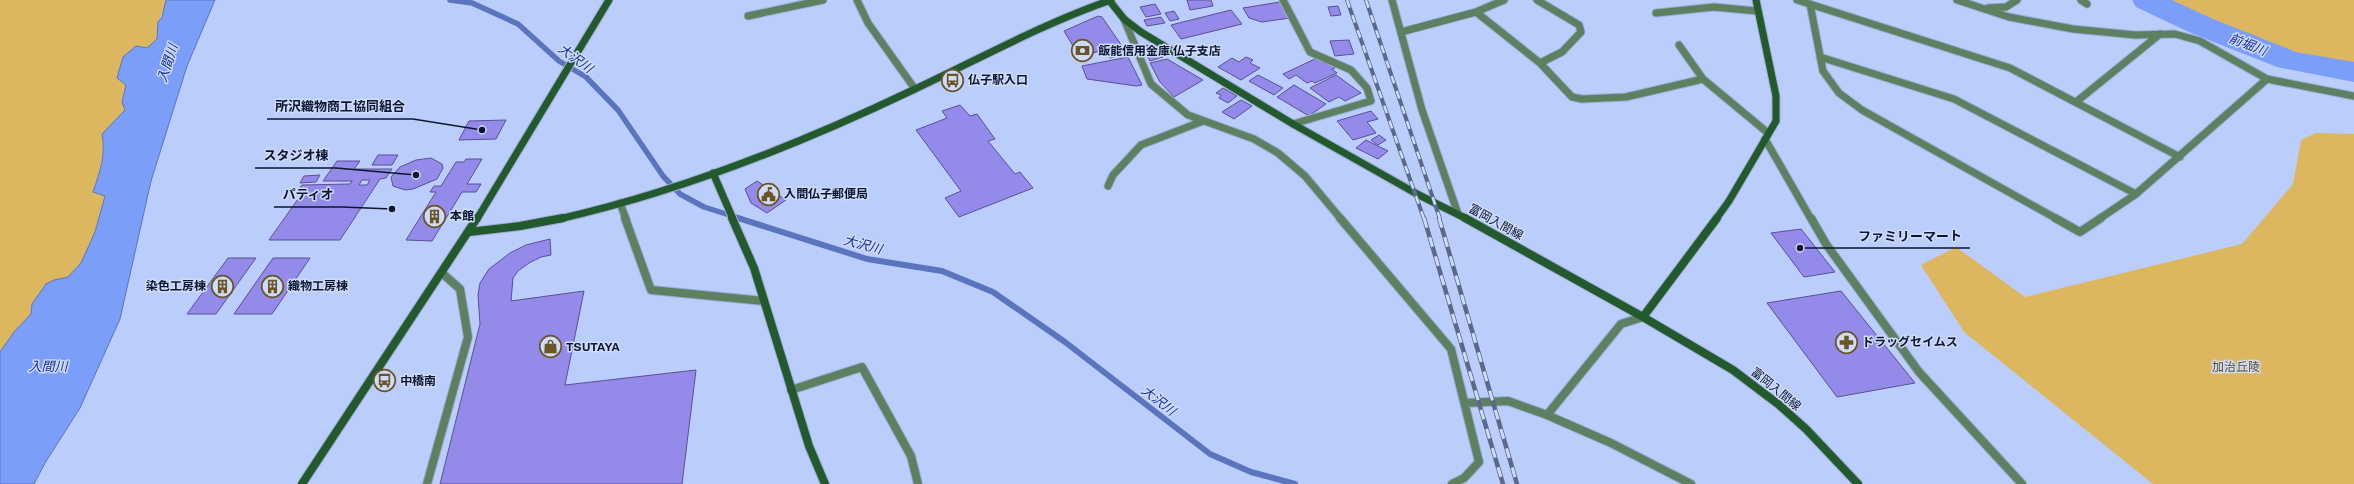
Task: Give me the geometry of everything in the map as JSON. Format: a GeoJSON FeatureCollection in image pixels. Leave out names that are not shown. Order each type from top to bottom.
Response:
{"type":"FeatureCollection","features":[{"type":"Feature","properties":{"kind":"street"},"geometry":{"type":"LineString","coordinates":[[302,484],[469,232],[609,0]]}},
{"type":"Feature","properties":{"kind":"street"},"geometry":{"type":"LineString","coordinates":[[748,16],[823,0]]}},
{"type":"Feature","properties":{"kind":"street"},"geometry":{"type":"LineString","coordinates":[[857,0],[868,23],[915,89]]}},
{"type":"Feature","properties":{"kind":"street"},"geometry":{"type":"LineString","coordinates":[[469,232],[517,227],[620,203],[713,173],[802,140],[915,89],[1048,24],[1110,0]]}},
{"type":"Feature","properties":{"kind":"street","name":"富岡入間線"},"geometry":{"type":"LineString","coordinates":[[1110,0],[1124,19],[1141,32],[1293,124],[1416,194],[1458,214],[1643,317],[1733,370],[1778,404],[1806,429],[1858,484]]}},
{"type":"Feature","properties":{"kind":"street"},"geometry":{"type":"LineString","coordinates":[[1283,0],[1310,52],[1351,70],[1367,88],[1371,101],[1293,124]]}},
{"type":"Feature","properties":{"kind":"street"},"geometry":{"type":"LineString","coordinates":[[1392,0],[1422,110],[1458,214]]}},
{"type":"Feature","properties":{"kind":"street"},"geometry":{"type":"LineString","coordinates":[[1401,32],[1476,12],[1504,0]]}},
{"type":"Feature","properties":{"kind":"street"},"geometry":{"type":"LineString","coordinates":[[1537,0],[1579,24],[1581,32],[1562,52],[1540,63]]}},
{"type":"Feature","properties":{"kind":"street"},"geometry":{"type":"LineString","coordinates":[[1547,415],[1621,324],[1643,317],[1661,295],[1729,201],[1776,121],[1776,96],[1757,11],[1756,0]]}},
{"type":"Feature","properties":{"kind":"street"},"geometry":{"type":"LineString","coordinates":[[1798,0],[2010,68],[2180,157]]}},
{"type":"Feature","properties":{"kind":"street"},"geometry":{"type":"LineString","coordinates":[[1957,0],[2009,17],[2073,29],[2135,35],[2175,34],[2200,41],[2243,67],[2267,79],[2354,96]]}},
{"type":"Feature","properties":{"kind":"street"},"geometry":{"type":"LineString","coordinates":[[1981,8],[2006,7],[2017,0]]}},
{"type":"Feature","properties":{"kind":"street"},"geometry":{"type":"LineString","coordinates":[[1810,4],[1823,71],[1839,93],[1862,110],[2080,232],[2136,194],[2180,157],[2267,79]]}},
{"type":"Feature","properties":{"kind":"street"},"geometry":{"type":"LineString","coordinates":[[1656,13],[1714,8],[1757,11]]}},
{"type":"Feature","properties":{"kind":"street"},"geometry":{"type":"LineString","coordinates":[[1476,12],[1506,38],[1540,63],[1572,97],[1582,99],[1626,97],[1703,79]]}},
{"type":"Feature","properties":{"kind":"street"},"geometry":{"type":"LineString","coordinates":[[1124,19],[1134,49],[1151,84],[1188,115],[1254,139],[1278,153],[1305,176],[1451,349],[1479,462],[1464,478],[1452,484]]}},
{"type":"Feature","properties":{"kind":"street"},"geometry":{"type":"LineString","coordinates":[[2076,102],[2160,34]]}},
{"type":"Feature","properties":{"kind":"street"},"geometry":{"type":"LineString","coordinates":[[1679,45],[1703,79],[1766,136],[1826,244],[1915,365],[1967,426],[2022,484]]}},
{"type":"Feature","properties":{"kind":"street"},"geometry":{"type":"LineString","coordinates":[[1820,57],[1954,99],[2136,194]]}},
{"type":"Feature","properties":{"kind":"street"},"geometry":{"type":"LineString","coordinates":[[1108,186],[1113,175],[1141,145],[1203,121]]}},
{"type":"Feature","properties":{"kind":"street"},"geometry":{"type":"LineString","coordinates":[[713,173],[754,268],[809,446],[825,484]]}},
{"type":"Feature","properties":{"kind":"street"},"geometry":{"type":"LineString","coordinates":[[620,203],[651,290],[764,301]]}},
{"type":"Feature","properties":{"kind":"street"},"geometry":{"type":"LineString","coordinates":[[427,484],[468,338],[460,288],[442,273]]}},
{"type":"Feature","properties":{"kind":"street"},"geometry":{"type":"LineString","coordinates":[[791,390],[862,367],[911,456],[918,484]]}},
{"type":"Feature","properties":{"kind":"street"},"geometry":{"type":"LineString","coordinates":[[1465,403],[1508,401],[1547,415],[1611,443],[1691,484]]}},
{"type":"Feature","properties":{"kind":"green space"},"geometry":{"type":"Polygon","coordinates":[[[0,0],[166,0],[167,2],[158,23],[157,39],[147,48],[136,46],[123,57],[117,78],[126,85],[122,102],[125,110],[102,134],[103,149],[101,163],[93,192],[105,196],[95,232],[81,263],[68,277],[54,280],[32,304],[31,314],[14,332],[0,352],[0,0]]]}},
{"type":"Feature","properties":{"kind":"green space"},"geometry":{"type":"Polygon","coordinates":[[[2163,0],[2354,0],[2354,74],[2226,35],[2163,0]]]}},
{"type":"Feature","properties":{"kind":"green space","name":"加治丘陵"},"geometry":{"type":"Polygon","coordinates":[[[2316,133],[2354,134],[2354,484],[2153,484],[1964,332],[1921,265],[1956,247],[2025,297],[2242,244],[2293,184],[2301,140],[2316,133]]]}},
{"type":"Feature","properties":{"kind":"water","name":"入間川"},"geometry":{"type":"Polygon","coordinates":[[[166,0],[215,0],[187,66],[151,181],[120,319],[80,408],[45,463],[34,484],[0,484],[0,352],[14,332],[31,314],[32,304],[46,284],[54,280],[68,277],[81,263],[95,232],[105,196],[93,192],[103,156],[102,134],[125,110],[122,102],[126,85],[117,78],[123,57],[136,46],[147,48],[157,39],[158,22],[162,17],[166,0]]]}},
{"type":"Feature","properties":{"kind":"building"},"geometry":{"type":"Polygon","coordinates":[[[1187,0],[1211,0],[1213,6],[1190,10],[1187,0]]]}},
{"type":"Feature","properties":{"kind":"building"},"geometry":{"type":"Polygon","coordinates":[[[1280,2],[1290,18],[1262,22],[1249,18],[1243,8],[1280,2]]]}},
{"type":"Feature","properties":{"kind":"building"},"geometry":{"type":"Polygon","coordinates":[[[1155,4],[1161,14],[1146,17],[1140,7],[1155,4]]]}},
{"type":"Feature","properties":{"kind":"building"},"geometry":{"type":"Polygon","coordinates":[[[1338,6],[1341,15],[1331,16],[1328,7],[1338,6]]]}},
{"type":"Feature","properties":{"kind":"building"},"geometry":{"type":"Polygon","coordinates":[[[1231,10],[1242,24],[1181,39],[1171,25],[1231,10]]]}},
{"type":"Feature","properties":{"kind":"building"},"geometry":{"type":"Polygon","coordinates":[[[1174,11],[1179,19],[1170,21],[1165,13],[1174,11]]]}},
{"type":"Feature","properties":{"kind":"building"},"geometry":{"type":"Polygon","coordinates":[[[1098,16],[1102,17],[1122,46],[1079,56],[1064,31],[1098,16]]]}},
{"type":"Feature","properties":{"kind":"building"},"geometry":{"type":"Polygon","coordinates":[[[1161,17],[1165,23],[1147,26],[1144,20],[1161,17]]]}},
{"type":"Feature","properties":{"kind":"building"},"geometry":{"type":"Polygon","coordinates":[[[1349,40],[1354,54],[1335,56],[1330,41],[1349,40]]]}},
{"type":"Feature","properties":{"kind":"building"},"geometry":{"type":"Polygon","coordinates":[[[1147,45],[1166,56],[1150,61],[1142,47],[1147,45]]]}},
{"type":"Feature","properties":{"kind":"building"},"geometry":{"type":"Polygon","coordinates":[[[1115,49],[1118,56],[1110,58],[1107,51],[1115,49]]]}},
{"type":"Feature","properties":{"kind":"building"},"geometry":{"type":"Polygon","coordinates":[[[1128,57],[1142,85],[1136,86],[1087,79],[1082,66],[1128,57]]]}},
{"type":"Feature","properties":{"kind":"building"},"geometry":{"type":"Polygon","coordinates":[[[1246,57],[1253,60],[1250,63],[1260,68],[1241,80],[1218,67],[1232,58],[1239,62],[1246,57]]]}},
{"type":"Feature","properties":{"kind":"building"},"geometry":{"type":"Polygon","coordinates":[[[1317,58],[1326,64],[1330,62],[1337,67],[1332,69],[1337,73],[1315,83],[1312,81],[1307,83],[1296,75],[1289,79],[1283,74],[1317,58]]]}},
{"type":"Feature","properties":{"kind":"building"},"geometry":{"type":"Polygon","coordinates":[[[1167,59],[1203,80],[1174,97],[1160,82],[1150,63],[1167,59]]]}},
{"type":"Feature","properties":{"kind":"building"},"geometry":{"type":"Polygon","coordinates":[[[1258,75],[1283,88],[1274,95],[1249,81],[1258,75]]]}},
{"type":"Feature","properties":{"kind":"building"},"geometry":{"type":"Polygon","coordinates":[[[1336,75],[1361,93],[1345,101],[1339,97],[1329,102],[1310,88],[1336,75]]]}},
{"type":"Feature","properties":{"kind":"building"},"geometry":{"type":"Polygon","coordinates":[[[1294,85],[1326,104],[1309,116],[1277,97],[1294,85]]]}},
{"type":"Feature","properties":{"kind":"building"},"geometry":{"type":"Polygon","coordinates":[[[1223,88],[1237,96],[1228,103],[1219,98],[1221,95],[1216,93],[1223,88]]]}},
{"type":"Feature","properties":{"kind":"building"},"geometry":{"type":"Polygon","coordinates":[[[1241,100],[1252,106],[1234,119],[1222,112],[1241,100]]]}},
{"type":"Feature","properties":{"kind":"building"},"geometry":{"type":"Polygon","coordinates":[[[960,105],[970,116],[977,114],[995,139],[988,141],[1015,174],[1020,172],[1033,188],[959,217],[945,198],[961,191],[916,130],[947,118],[942,111],[960,105]]]}},
{"type":"Feature","properties":{"kind":"building"},"geometry":{"type":"Polygon","coordinates":[[[1371,111],[1378,119],[1367,122],[1376,133],[1353,140],[1337,121],[1371,111]]]}},
{"type":"Feature","properties":{"kind":"building"},"geometry":{"type":"Polygon","coordinates":[[[506,120],[496,139],[459,140],[469,121],[506,120]]]}},
{"type":"Feature","properties":{"kind":"building"},"geometry":{"type":"Polygon","coordinates":[[[1379,135],[1386,140],[1378,145],[1371,140],[1379,135]]]}},
{"type":"Feature","properties":{"kind":"building"},"geometry":{"type":"Polygon","coordinates":[[[1366,140],[1388,151],[1378,159],[1356,148],[1366,140]]]}},
{"type":"Feature","properties":{"kind":"building"},"geometry":{"type":"Polygon","coordinates":[[[378,155],[398,155],[392,165],[372,165],[378,155]]]}},
{"type":"Feature","properties":{"kind":"building"},"geometry":{"type":"Polygon","coordinates":[[[431,158],[442,164],[443,168],[437,179],[413,189],[405,190],[393,186],[391,177],[400,167],[416,160],[431,158]]]}},
{"type":"Feature","properties":{"kind":"building","name":"本館"},"geometry":{"type":"Polygon","coordinates":[[[466,159],[482,159],[467,184],[481,184],[476,192],[462,192],[432,241],[406,240],[436,192],[430,192],[434,186],[441,186],[456,162],[464,162],[466,159]]]}},
{"type":"Feature","properties":{"kind":"building"},"geometry":{"type":"Polygon","coordinates":[[[337,161],[360,161],[354,169],[392,169],[386,178],[380,179],[340,240],[269,240],[303,192],[296,192],[302,185],[350,184],[352,181],[323,181],[337,161]],[[362,180],[359,185],[367,185],[370,180],[362,180]]]}},
{"type":"Feature","properties":{"kind":"building"},"geometry":{"type":"Polygon","coordinates":[[[320,175],[316,182],[300,183],[304,176],[320,175]]]}},
{"type":"Feature","properties":{"kind":"building"},"geometry":{"type":"Polygon","coordinates":[[[757,181],[786,200],[767,213],[751,203],[745,189],[757,181]]]}},
{"type":"Feature","properties":{"kind":"building"},"geometry":{"type":"Polygon","coordinates":[[[1801,229],[1835,272],[1804,277],[1771,233],[1801,229]]]}},
{"type":"Feature","properties":{"kind":"building"},"geometry":{"type":"Polygon","coordinates":[[[550,239],[551,255],[541,257],[529,263],[518,271],[513,278],[511,301],[584,291],[565,385],[696,370],[682,484],[440,484],[480,324],[478,295],[480,283],[489,269],[510,253],[526,245],[550,239]]]}},
{"type":"Feature","properties":{"kind":"building","name":"染色工房棟"},"geometry":{"type":"Polygon","coordinates":[[[228,258],[256,258],[216,314],[187,314],[228,258]]]}},
{"type":"Feature","properties":{"kind":"building","name":"織物工房棟"},"geometry":{"type":"Polygon","coordinates":[[[273,258],[310,258],[272,314],[234,314],[273,258]]]}},
{"type":"Feature","properties":{"kind":"building"},"geometry":{"type":"Polygon","coordinates":[[[1841,291],[1915,383],[1837,397],[1767,303],[1841,291]]]}},
{"type":"Feature","properties":{"kind":"waterway","name":"大沢川"},"geometry":{"type":"LineString","coordinates":[[450,0],[472,3],[518,24],[559,61],[586,77],[618,110],[663,176],[680,194],[704,207],[742,219]]}},
{"type":"Feature","properties":{"kind":"waterway","name":"前堀川"},"geometry":{"type":"LineString","coordinates":[[2147,0],[2202,26],[2288,60],[2354,72]]}},
{"type":"Feature","properties":{"kind":"waterway","name":"大沢川"},"geometry":{"type":"LineString","coordinates":[[738,218],[867,259],[942,271],[993,292],[1065,342],[1210,454],[1251,472],[1295,484]]}},
{"type":"Feature","properties":{"kind":"railway"},"geometry":{"type":"LineString","coordinates":[[1347,0],[1424,219]]}},
{"type":"Feature","properties":{"kind":"railway"},"geometry":{"type":"LineString","coordinates":[[1366,0],[1440,219]]}},
{"type":"Feature","properties":{"kind":"railway"},"geometry":{"type":"LineString","coordinates":[[1424,218],[1503,484]]}},
{"type":"Feature","properties":{"kind":"railway"},"geometry":{"type":"LineString","coordinates":[[1439,218],[1517,484]]}},
{"type":"Feature","properties":{"kind":"place","name":"飯能信用金庫 仏子支店"},"geometry":{"type":"Point","coordinates":[1082,51]}},
{"type":"Feature","properties":{"kind":"place","name":"仏子駅入口"},"geometry":{"type":"Point","coordinates":[952,80]}},
{"type":"Feature","properties":{"kind":"place","name":"所沢織物商工協同組合"},"geometry":{"type":"Point","coordinates":[482,130]}},
{"type":"Feature","properties":{"kind":"place","name":"スタジオ棟"},"geometry":{"type":"Point","coordinates":[416,175]}},
{"type":"Feature","properties":{"kind":"place","name":"入間仏子郵便局"},"geometry":{"type":"Point","coordinates":[768,194]}},
{"type":"Feature","properties":{"kind":"place","name":"パティオ"},"geometry":{"type":"Point","coordinates":[392,209]}},
{"type":"Feature","properties":{"kind":"place","name":"本館"},"geometry":{"type":"Point","coordinates":[434,216]}},
{"type":"Feature","properties":{"kind":"place","name":"ファミリーマート"},"geometry":{"type":"Point","coordinates":[1800,248]}},
{"type":"Feature","properties":{"kind":"place","name":"染色工房棟"},"geometry":{"type":"Point","coordinates":[222,286]}},
{"type":"Feature","properties":{"kind":"place","name":"織物工房棟"},"geometry":{"type":"Point","coordinates":[272,286]}},
{"type":"Feature","properties":{"kind":"place","name":"ドラッグセイムス"},"geometry":{"type":"Point","coordinates":[1847,342]}},
{"type":"Feature","properties":{"kind":"place","name":"TSUTAYA"},"geometry":{"type":"Point","coordinates":[551,347]}},
{"type":"Feature","properties":{"kind":"place","name":"中橋南"},"geometry":{"type":"Point","coordinates":[384,381]}}]}
